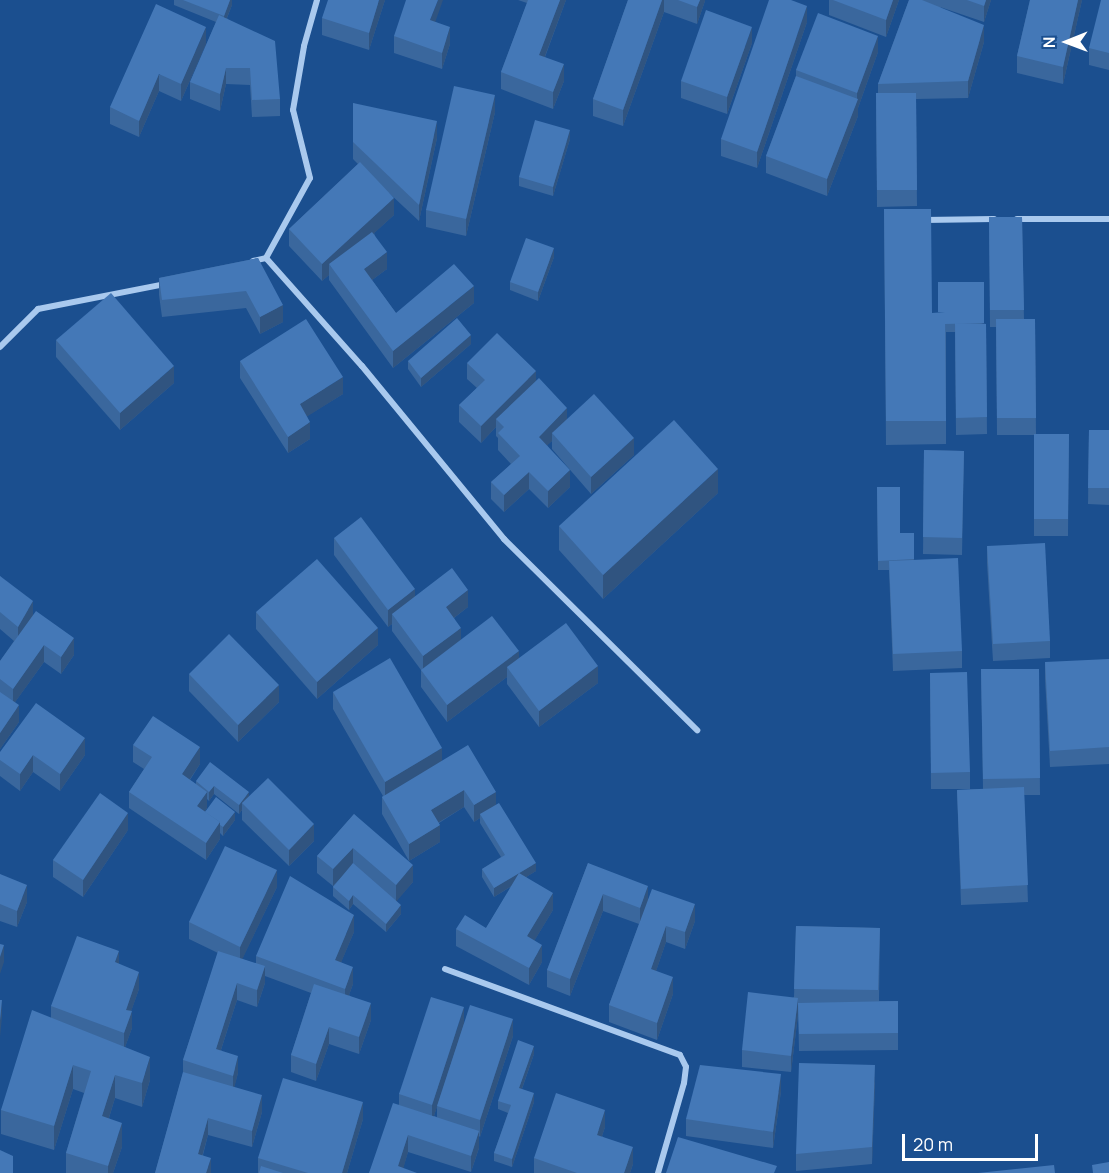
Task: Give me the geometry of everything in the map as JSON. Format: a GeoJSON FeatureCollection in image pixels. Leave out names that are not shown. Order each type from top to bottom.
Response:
{"type":"FeatureCollection","features":[{"type":"Feature","properties":{"kind":"street"},"geometry":{"type":"LineString","coordinates":[[243,264],[266,258],[310,178],[293,110],[304,46],[317,0]]}},
{"type":"Feature","properties":{"kind":"street"},"geometry":{"type":"LineString","coordinates":[[918,220],[1002,219]]}},
{"type":"Feature","properties":{"kind":"street"},"geometry":{"type":"LineString","coordinates":[[1014,219],[1109,219]]}},
{"type":"Feature","properties":{"kind":"street"},"geometry":{"type":"LineString","coordinates":[[266,258],[362,366],[504,539],[697,730]]}},
{"type":"Feature","properties":{"kind":"street"},"geometry":{"type":"LineString","coordinates":[[0,347],[38,309],[173,282]]}},
{"type":"Feature","properties":{"kind":"street"},"geometry":{"type":"LineString","coordinates":[[445,969],[680,1055],[686,1067],[684,1083],[658,1173]]}},
{"type":"Feature","properties":{"kind":"building"},"geometry":{"type":"Polygon","coordinates":[[[183,0],[230,0],[224,16],[183,0]]]}},
{"type":"Feature","properties":{"kind":"building"},"geometry":{"type":"Polygon","coordinates":[[[328,0],[379,0],[369,33],[322,18],[328,0]]]}},
{"type":"Feature","properties":{"kind":"building"},"geometry":{"type":"Polygon","coordinates":[[[406,0],[438,0],[430,20],[450,27],[442,53],[394,36],[406,0]]]}},
{"type":"Feature","properties":{"kind":"building"},"geometry":{"type":"Polygon","coordinates":[[[528,0],[560,0],[539,55],[564,64],[553,92],[501,72],[528,0]]]}},
{"type":"Feature","properties":{"kind":"building"},"geometry":{"type":"Polygon","coordinates":[[[628,0],[662,0],[623,110],[593,99],[628,0]]]}},
{"type":"Feature","properties":{"kind":"building"},"geometry":{"type":"Polygon","coordinates":[[[678,0],[700,0],[697,7],[678,0]]]}},
{"type":"Feature","properties":{"kind":"building"},"geometry":{"type":"Polygon","coordinates":[[[769,0],[791,0],[807,6],[757,152],[721,139],[769,0]]]}},
{"type":"Feature","properties":{"kind":"building"},"geometry":{"type":"Polygon","coordinates":[[[833,0],[893,0],[886,20],[833,0]]]}},
{"type":"Feature","properties":{"kind":"building"},"geometry":{"type":"Polygon","coordinates":[[[909,0],[922,0],[984,25],[968,81],[878,84],[909,0]]]}},
{"type":"Feature","properties":{"kind":"building"},"geometry":{"type":"Polygon","coordinates":[[[967,0],[986,0],[984,6],[967,0]]]}},
{"type":"Feature","properties":{"kind":"building"},"geometry":{"type":"Polygon","coordinates":[[[1030,0],[1078,0],[1063,67],[1017,56],[1030,0]]]}},
{"type":"Feature","properties":{"kind":"building"},"geometry":{"type":"Polygon","coordinates":[[[1101,0],[1109,0],[1109,53],[1089,48],[1101,0]]]}},
{"type":"Feature","properties":{"kind":"building"},"geometry":{"type":"Polygon","coordinates":[[[156,4],[206,27],[181,84],[159,74],[139,121],[110,107],[156,4]]]}},
{"type":"Feature","properties":{"kind":"building"},"geometry":{"type":"Polygon","coordinates":[[[706,10],[752,27],[727,97],[681,81],[706,10]]]}},
{"type":"Feature","properties":{"kind":"building"},"geometry":{"type":"Polygon","coordinates":[[[818,13],[878,36],[857,93],[796,70],[818,13]]]}},
{"type":"Feature","properties":{"kind":"building"},"geometry":{"type":"Polygon","coordinates":[[[219,15],[275,41],[280,99],[252,100],[250,68],[226,68],[220,94],[190,82],[219,15]]]}},
{"type":"Feature","properties":{"kind":"building"},"geometry":{"type":"Polygon","coordinates":[[[796,76],[858,99],[827,179],[766,156],[796,76]]]}},
{"type":"Feature","properties":{"kind":"building"},"geometry":{"type":"Polygon","coordinates":[[[454,86],[495,95],[466,219],[426,210],[454,86]]]}},
{"type":"Feature","properties":{"kind":"building"},"geometry":{"type":"Polygon","coordinates":[[[876,93],[916,93],[917,190],[877,190],[876,93]]]}},
{"type":"Feature","properties":{"kind":"building"},"geometry":{"type":"Polygon","coordinates":[[[353,103],[437,121],[419,205],[353,142],[353,103]]]}},
{"type":"Feature","properties":{"kind":"building"},"geometry":{"type":"Polygon","coordinates":[[[535,120],[570,130],[553,187],[519,177],[535,120]]]}},
{"type":"Feature","properties":{"kind":"building"},"geometry":{"type":"Polygon","coordinates":[[[360,162],[394,198],[322,264],[289,229],[360,162]]]}},
{"type":"Feature","properties":{"kind":"building"},"geometry":{"type":"Polygon","coordinates":[[[884,209],[931,209],[932,313],[945,312],[946,421],[886,421],[884,209]]]}},
{"type":"Feature","properties":{"kind":"building"},"geometry":{"type":"Polygon","coordinates":[[[989,217],[1022,217],[1024,310],[990,310],[989,217]]]}},
{"type":"Feature","properties":{"kind":"building"},"geometry":{"type":"Polygon","coordinates":[[[372,232],[387,252],[364,269],[396,313],[454,264],[474,286],[393,351],[329,264],[372,232]]]}},
{"type":"Feature","properties":{"kind":"building"},"geometry":{"type":"Polygon","coordinates":[[[526,238],[554,248],[538,292],[510,282],[526,238]]]}},
{"type":"Feature","properties":{"kind":"building"},"geometry":{"type":"Polygon","coordinates":[[[258,258],[283,305],[260,317],[246,291],[162,300],[159,278],[258,258]]]}},
{"type":"Feature","properties":{"kind":"building"},"geometry":{"type":"Polygon","coordinates":[[[938,282],[984,282],[984,323],[945,324],[945,312],[938,312],[938,282]]]}},
{"type":"Feature","properties":{"kind":"building"},"geometry":{"type":"Polygon","coordinates":[[[111,293],[174,366],[120,413],[56,340],[111,293]]]}},
{"type":"Feature","properties":{"kind":"building"},"geometry":{"type":"Polygon","coordinates":[[[457,318],[471,335],[421,378],[408,361],[457,318]]]}},
{"type":"Feature","properties":{"kind":"building"},"geometry":{"type":"Polygon","coordinates":[[[306,319],[343,377],[300,404],[310,422],[288,437],[240,361],[306,319]]]}},
{"type":"Feature","properties":{"kind":"building"},"geometry":{"type":"Polygon","coordinates":[[[996,319],[1035,319],[1036,418],[997,418],[996,319]]]}},
{"type":"Feature","properties":{"kind":"building"},"geometry":{"type":"Polygon","coordinates":[[[955,323],[986,324],[987,417],[956,418],[955,323]]]}},
{"type":"Feature","properties":{"kind":"building"},"geometry":{"type":"Polygon","coordinates":[[[497,333],[536,371],[481,426],[459,405],[485,380],[467,363],[497,333]]]}},
{"type":"Feature","properties":{"kind":"building"},"geometry":{"type":"Polygon","coordinates":[[[539,378],[567,408],[539,437],[570,470],[548,491],[529,472],[504,495],[491,482],[520,456],[498,433],[504,427],[496,419],[539,378]]]}},
{"type":"Feature","properties":{"kind":"building"},"geometry":{"type":"Polygon","coordinates":[[[594,394],[634,438],[591,477],[552,433],[594,394]]]}},
{"type":"Feature","properties":{"kind":"building"},"geometry":{"type":"Polygon","coordinates":[[[674,420],[718,469],[603,575],[559,526],[674,420]]]}},
{"type":"Feature","properties":{"kind":"building"},"geometry":{"type":"Polygon","coordinates":[[[1089,430],[1109,430],[1109,488],[1088,488],[1089,430]]]}},
{"type":"Feature","properties":{"kind":"building"},"geometry":{"type":"Polygon","coordinates":[[[1034,434],[1069,434],[1068,519],[1034,519],[1034,434]]]}},
{"type":"Feature","properties":{"kind":"building"},"geometry":{"type":"Polygon","coordinates":[[[924,450],[964,451],[962,538],[923,537],[924,450]]]}},
{"type":"Feature","properties":{"kind":"building"},"geometry":{"type":"Polygon","coordinates":[[[877,487],[900,487],[900,533],[914,533],[914,559],[878,561],[877,487]]]}},
{"type":"Feature","properties":{"kind":"building"},"geometry":{"type":"Polygon","coordinates":[[[361,517],[415,589],[388,610],[334,538],[361,517]]]}},
{"type":"Feature","properties":{"kind":"building"},"geometry":{"type":"Polygon","coordinates":[[[1045,543],[1050,641],[993,644],[987,546],[1045,543]]]}},
{"type":"Feature","properties":{"kind":"building"},"geometry":{"type":"Polygon","coordinates":[[[958,558],[962,651],[893,654],[889,561],[958,558]]]}},
{"type":"Feature","properties":{"kind":"building"},"geometry":{"type":"Polygon","coordinates":[[[317,559],[378,628],[317,682],[256,612],[317,559]]]}},
{"type":"Feature","properties":{"kind":"building"},"geometry":{"type":"Polygon","coordinates":[[[452,568],[468,590],[446,607],[461,628],[423,656],[392,614],[452,568]]]}},
{"type":"Feature","properties":{"kind":"building"},"geometry":{"type":"Polygon","coordinates":[[[0,576],[33,601],[18,627],[0,612],[0,576]]]}},
{"type":"Feature","properties":{"kind":"building"},"geometry":{"type":"Polygon","coordinates":[[[36,611],[74,638],[61,657],[44,645],[13,689],[0,679],[0,661],[36,611]]]}},
{"type":"Feature","properties":{"kind":"building"},"geometry":{"type":"Polygon","coordinates":[[[492,616],[519,651],[447,705],[421,670],[492,616]]]}},
{"type":"Feature","properties":{"kind":"building"},"geometry":{"type":"Polygon","coordinates":[[[566,623],[598,666],[539,711],[507,667],[566,623]]]}},
{"type":"Feature","properties":{"kind":"building"},"geometry":{"type":"Polygon","coordinates":[[[229,634],[279,685],[238,725],[189,674],[229,634]]]}},
{"type":"Feature","properties":{"kind":"building"},"geometry":{"type":"Polygon","coordinates":[[[390,658],[442,748],[385,782],[333,692],[390,658]]]}},
{"type":"Feature","properties":{"kind":"building"},"geometry":{"type":"Polygon","coordinates":[[[1109,659],[1109,747],[1050,751],[1045,662],[1109,659]]]}},
{"type":"Feature","properties":{"kind":"building"},"geometry":{"type":"Polygon","coordinates":[[[981,669],[1039,669],[1040,778],[983,779],[981,669]]]}},
{"type":"Feature","properties":{"kind":"building"},"geometry":{"type":"Polygon","coordinates":[[[967,672],[970,772],[931,773],[930,673],[967,672]]]}},
{"type":"Feature","properties":{"kind":"building"},"geometry":{"type":"Polygon","coordinates":[[[0,692],[19,705],[0,733],[0,692]]]}},
{"type":"Feature","properties":{"kind":"building"},"geometry":{"type":"Polygon","coordinates":[[[36,703],[85,738],[60,774],[33,755],[20,774],[0,760],[0,752],[36,703]]]}},
{"type":"Feature","properties":{"kind":"building"},"geometry":{"type":"Polygon","coordinates":[[[153,716],[200,747],[182,774],[207,792],[197,806],[220,822],[206,843],[129,792],[152,757],[133,745],[153,716]]]}},
{"type":"Feature","properties":{"kind":"building"},"geometry":{"type":"Polygon","coordinates":[[[468,745],[496,792],[474,805],[464,790],[431,810],[440,825],[409,844],[382,797],[468,745]]]}},
{"type":"Feature","properties":{"kind":"building"},"geometry":{"type":"Polygon","coordinates":[[[210,762],[249,792],[239,805],[214,786],[209,792],[196,781],[210,762]]]}},
{"type":"Feature","properties":{"kind":"building"},"geometry":{"type":"Polygon","coordinates":[[[268,778],[314,824],[289,850],[242,803],[268,778]]]}},
{"type":"Feature","properties":{"kind":"building"},"geometry":{"type":"Polygon","coordinates":[[[1024,787],[1028,885],[961,889],[957,790],[1024,787]]]}},
{"type":"Feature","properties":{"kind":"building"},"geometry":{"type":"Polygon","coordinates":[[[100,793],[128,813],[83,880],[53,860],[100,793]]]}},
{"type":"Feature","properties":{"kind":"building"},"geometry":{"type":"Polygon","coordinates":[[[216,797],[235,812],[223,827],[220,822],[205,812],[216,797]]]}},
{"type":"Feature","properties":{"kind":"building"},"geometry":{"type":"Polygon","coordinates":[[[499,803],[536,863],[494,888],[482,869],[505,855],[480,814],[499,803]]]}},
{"type":"Feature","properties":{"kind":"building"},"geometry":{"type":"Polygon","coordinates":[[[354,814],[413,865],[396,885],[353,848],[333,869],[317,856],[354,814]]]}},
{"type":"Feature","properties":{"kind":"building"},"geometry":{"type":"Polygon","coordinates":[[[225,846],[277,870],[240,947],[189,922],[225,846]]]}},
{"type":"Feature","properties":{"kind":"building"},"geometry":{"type":"Polygon","coordinates":[[[353,863],[401,905],[386,924],[353,895],[349,901],[333,887],[353,863]]]}},
{"type":"Feature","properties":{"kind":"building"},"geometry":{"type":"Polygon","coordinates":[[[588,863],[648,886],[640,908],[603,894],[570,979],[547,970],[588,863]]]}},
{"type":"Feature","properties":{"kind":"building"},"geometry":{"type":"Polygon","coordinates":[[[519,873],[553,893],[527,936],[542,945],[529,968],[456,929],[465,915],[486,928],[519,873]]]}},
{"type":"Feature","properties":{"kind":"building"},"geometry":{"type":"Polygon","coordinates":[[[0,874],[27,885],[17,911],[0,904],[0,874]]]}},
{"type":"Feature","properties":{"kind":"building"},"geometry":{"type":"Polygon","coordinates":[[[290,876],[354,915],[335,960],[353,967],[345,989],[256,956],[290,876]]]}},
{"type":"Feature","properties":{"kind":"building"},"geometry":{"type":"Polygon","coordinates":[[[652,889],[695,904],[685,932],[666,926],[651,969],[673,977],[657,1023],[609,1005],[652,889]]]}},
{"type":"Feature","properties":{"kind":"building"},"geometry":{"type":"Polygon","coordinates":[[[796,926],[880,928],[878,990],[794,989],[796,926]]]}},
{"type":"Feature","properties":{"kind":"building"},"geometry":{"type":"Polygon","coordinates":[[[77,936],[119,951],[115,962],[139,972],[126,1010],[132,1011],[124,1033],[51,1006],[77,936]]]}},
{"type":"Feature","properties":{"kind":"building"},"geometry":{"type":"Polygon","coordinates":[[[0,944],[4,945],[0,957],[0,944]]]}},
{"type":"Feature","properties":{"kind":"building"},"geometry":{"type":"Polygon","coordinates":[[[218,951],[265,966],[257,990],[237,983],[216,1049],[238,1056],[233,1076],[183,1060],[218,951]]]}},
{"type":"Feature","properties":{"kind":"building"},"geometry":{"type":"Polygon","coordinates":[[[314,984],[371,1003],[359,1037],[329,1027],[316,1064],[291,1055],[314,984]]]}},
{"type":"Feature","properties":{"kind":"building"},"geometry":{"type":"Polygon","coordinates":[[[748,992],[798,998],[791,1056],[742,1050],[748,992]]]}},
{"type":"Feature","properties":{"kind":"building"},"geometry":{"type":"Polygon","coordinates":[[[431,997],[464,1007],[432,1105],[399,1094],[431,997]]]}},
{"type":"Feature","properties":{"kind":"building"},"geometry":{"type":"Polygon","coordinates":[[[898,1001],[898,1033],[799,1034],[798,1003],[898,1001]]]}},
{"type":"Feature","properties":{"kind":"building"},"geometry":{"type":"Polygon","coordinates":[[[470,1005],[513,1019],[480,1120],[437,1106],[470,1005]]]}},
{"type":"Feature","properties":{"kind":"building"},"geometry":{"type":"Polygon","coordinates":[[[32,1010],[150,1057],[142,1083],[115,1075],[102,1116],[122,1123],[108,1166],[66,1153],[91,1071],[73,1065],[54,1126],[1,1110],[32,1010]]]}},
{"type":"Feature","properties":{"kind":"building"},"geometry":{"type":"Polygon","coordinates":[[[518,1040],[534,1046],[519,1088],[534,1093],[512,1159],[494,1153],[511,1105],[498,1101],[518,1040]]]}},
{"type":"Feature","properties":{"kind":"building"},"geometry":{"type":"Polygon","coordinates":[[[799,1063],[875,1065],[872,1147],[796,1154],[799,1063]]]}},
{"type":"Feature","properties":{"kind":"building"},"geometry":{"type":"Polygon","coordinates":[[[700,1065],[781,1074],[773,1132],[686,1119],[700,1065]]]}},
{"type":"Feature","properties":{"kind":"building"},"geometry":{"type":"Polygon","coordinates":[[[183,1072],[262,1095],[252,1131],[208,1118],[198,1154],[211,1158],[206,1173],[155,1173],[183,1072]]]}},
{"type":"Feature","properties":{"kind":"building"},"geometry":{"type":"Polygon","coordinates":[[[283,1078],[363,1102],[342,1173],[308,1173],[258,1158],[283,1078]]]}},
{"type":"Feature","properties":{"kind":"building"},"geometry":{"type":"Polygon","coordinates":[[[556,1093],[605,1110],[597,1135],[633,1147],[624,1173],[577,1173],[534,1158],[556,1093]]]}},
{"type":"Feature","properties":{"kind":"building"},"geometry":{"type":"Polygon","coordinates":[[[393,1103],[479,1131],[471,1156],[408,1135],[398,1166],[417,1173],[369,1173],[393,1103]]]}},
{"type":"Feature","properties":{"kind":"building"},"geometry":{"type":"Polygon","coordinates":[[[678,1137],[777,1166],[774,1173],[666,1173],[678,1137]]]}},
{"type":"Feature","properties":{"kind":"building"},"geometry":{"type":"Polygon","coordinates":[[[0,1150],[13,1156],[13,1173],[0,1173],[0,1150]]]}},
{"type":"Feature","properties":{"kind":"building"},"geometry":{"type":"Polygon","coordinates":[[[1109,1162],[1109,1173],[1093,1173],[1092,1165],[1109,1162]]]}},
{"type":"Feature","properties":{"kind":"building"},"geometry":{"type":"Polygon","coordinates":[[[1054,1165],[1055,1173],[978,1173],[1054,1165]]]}},
{"type":"Feature","properties":{"kind":"building"},"geometry":{"type":"Polygon","coordinates":[[[261,1166],[283,1173],[259,1173],[261,1166]]]}}]}
